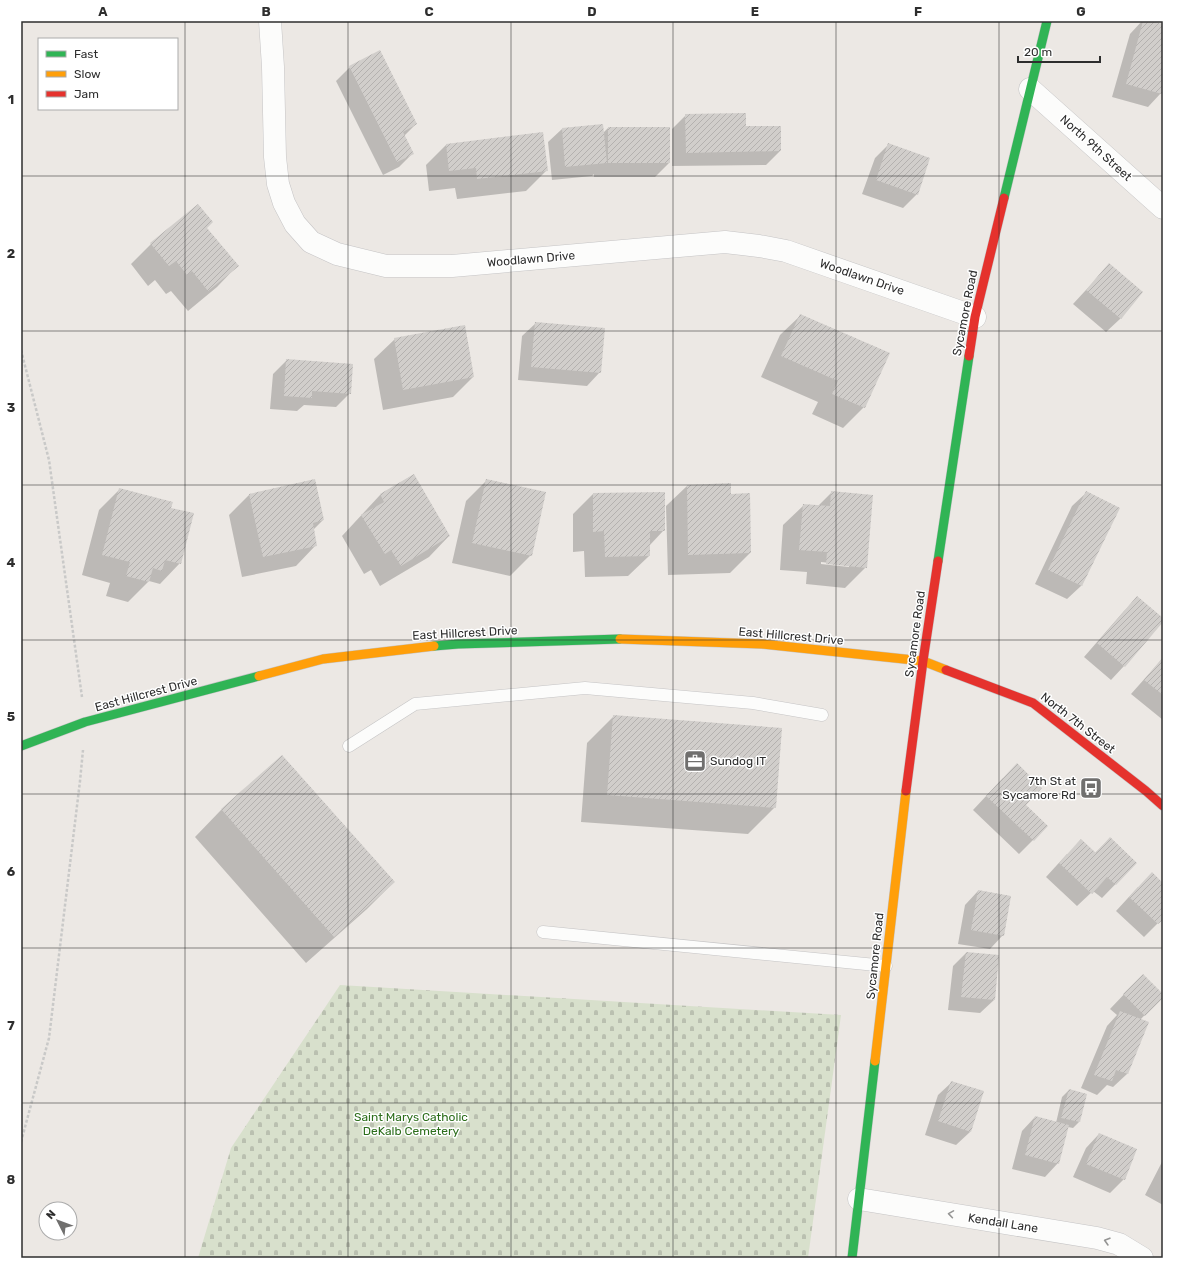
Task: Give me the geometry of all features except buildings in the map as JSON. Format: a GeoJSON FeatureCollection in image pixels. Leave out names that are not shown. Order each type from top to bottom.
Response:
{"type":"FeatureCollection","features":[{"type":"Feature","properties":{"kind":"main road","name":"Sycamore Road"},"geometry":{"type":"LineString","coordinates":[[852,1258],[901,827],[923,661],[974,316],[1047,21]]}},
{"type":"Feature","properties":{"kind":"main road","name":"East Hillcrest Drive"},"geometry":{"type":"LineString","coordinates":[[21,746],[85,722],[323,659],[393,650],[458,644],[624,638],[762,644],[923,661]]}},
{"type":"Feature","properties":{"kind":"main road","name":"North 7th Street"},"geometry":{"type":"LineString","coordinates":[[923,661],[1033,703],[1163,806]]}},
{"type":"Feature","properties":{"kind":"street","name":"Woodlawn Drive"},"geometry":{"type":"LineString","coordinates":[[270,21],[273,67],[275,157],[278,184],[284,203],[295,224],[311,242],[337,254],[386,266],[452,266],[725,242],[786,251],[974,316]]}},
{"type":"Feature","properties":{"kind":"street","name":"North 9th Street"},"geometry":{"type":"LineString","coordinates":[[1030,89],[1163,208]]}},
{"type":"Feature","properties":{"kind":"street","name":"Kendall Lane"},"geometry":{"type":"LineString","coordinates":[[859,1200],[1097,1238],[1118,1244],[1142,1258]]}},
{"type":"Feature","properties":{"kind":"lane"},"geometry":{"type":"LineString","coordinates":[[349,746],[415,704],[585,688],[753,703],[822,715]]}},
{"type":"Feature","properties":{"kind":"lane"},"geometry":{"type":"LineString","coordinates":[[543,932],[886,966]]}},
{"type":"Feature","properties":{"kind":"green space","name":"Saint Marys Catholic DeKalb Cemetery"},"geometry":{"type":"Polygon","coordinates":[[[340,985],[841,1015],[808,1258],[198,1258],[231,1148],[340,985]]]}},
{"type":"Feature","properties":{"kind":"traffic: fast"},"geometry":{"type":"LineString","coordinates":[[1004,198],[1047,21]]}},
{"type":"Feature","properties":{"kind":"traffic: fast"},"geometry":{"type":"LineString","coordinates":[[938,561],[969,356]]}},
{"type":"Feature","properties":{"kind":"traffic: fast"},"geometry":{"type":"LineString","coordinates":[[434,646],[620,639]]}},
{"type":"Feature","properties":{"kind":"traffic: fast"},"geometry":{"type":"LineString","coordinates":[[21,746],[85,722],[259,676]]}},
{"type":"Feature","properties":{"kind":"traffic: fast"},"geometry":{"type":"LineString","coordinates":[[852,1258],[875,1061]]}},
{"type":"Feature","properties":{"kind":"traffic: slow"},"geometry":{"type":"LineString","coordinates":[[620,639],[762,644],[923,661],[946,670]]}},
{"type":"Feature","properties":{"kind":"traffic: slow"},"geometry":{"type":"LineString","coordinates":[[259,676],[323,659],[434,646]]}},
{"type":"Feature","properties":{"kind":"traffic: slow"},"geometry":{"type":"LineString","coordinates":[[875,1061],[906,791]]}},
{"type":"Feature","properties":{"kind":"traffic: jam"},"geometry":{"type":"LineString","coordinates":[[969,356],[975,317],[1004,198]]}},
{"type":"Feature","properties":{"kind":"traffic: jam"},"geometry":{"type":"LineString","coordinates":[[906,791],[938,561]]}},
{"type":"Feature","properties":{"kind":"traffic: jam"},"geometry":{"type":"LineString","coordinates":[[946,670],[1033,703],[1163,806]]}},
{"type":"Feature","properties":{"kind":"place","name":"Sundog IT"},"geometry":{"type":"Point","coordinates":[695,761]}},
{"type":"Feature","properties":{"kind":"place","name":"7th St at Sycamore Rd"},"geometry":{"type":"Point","coordinates":[1091,788]}}]}
